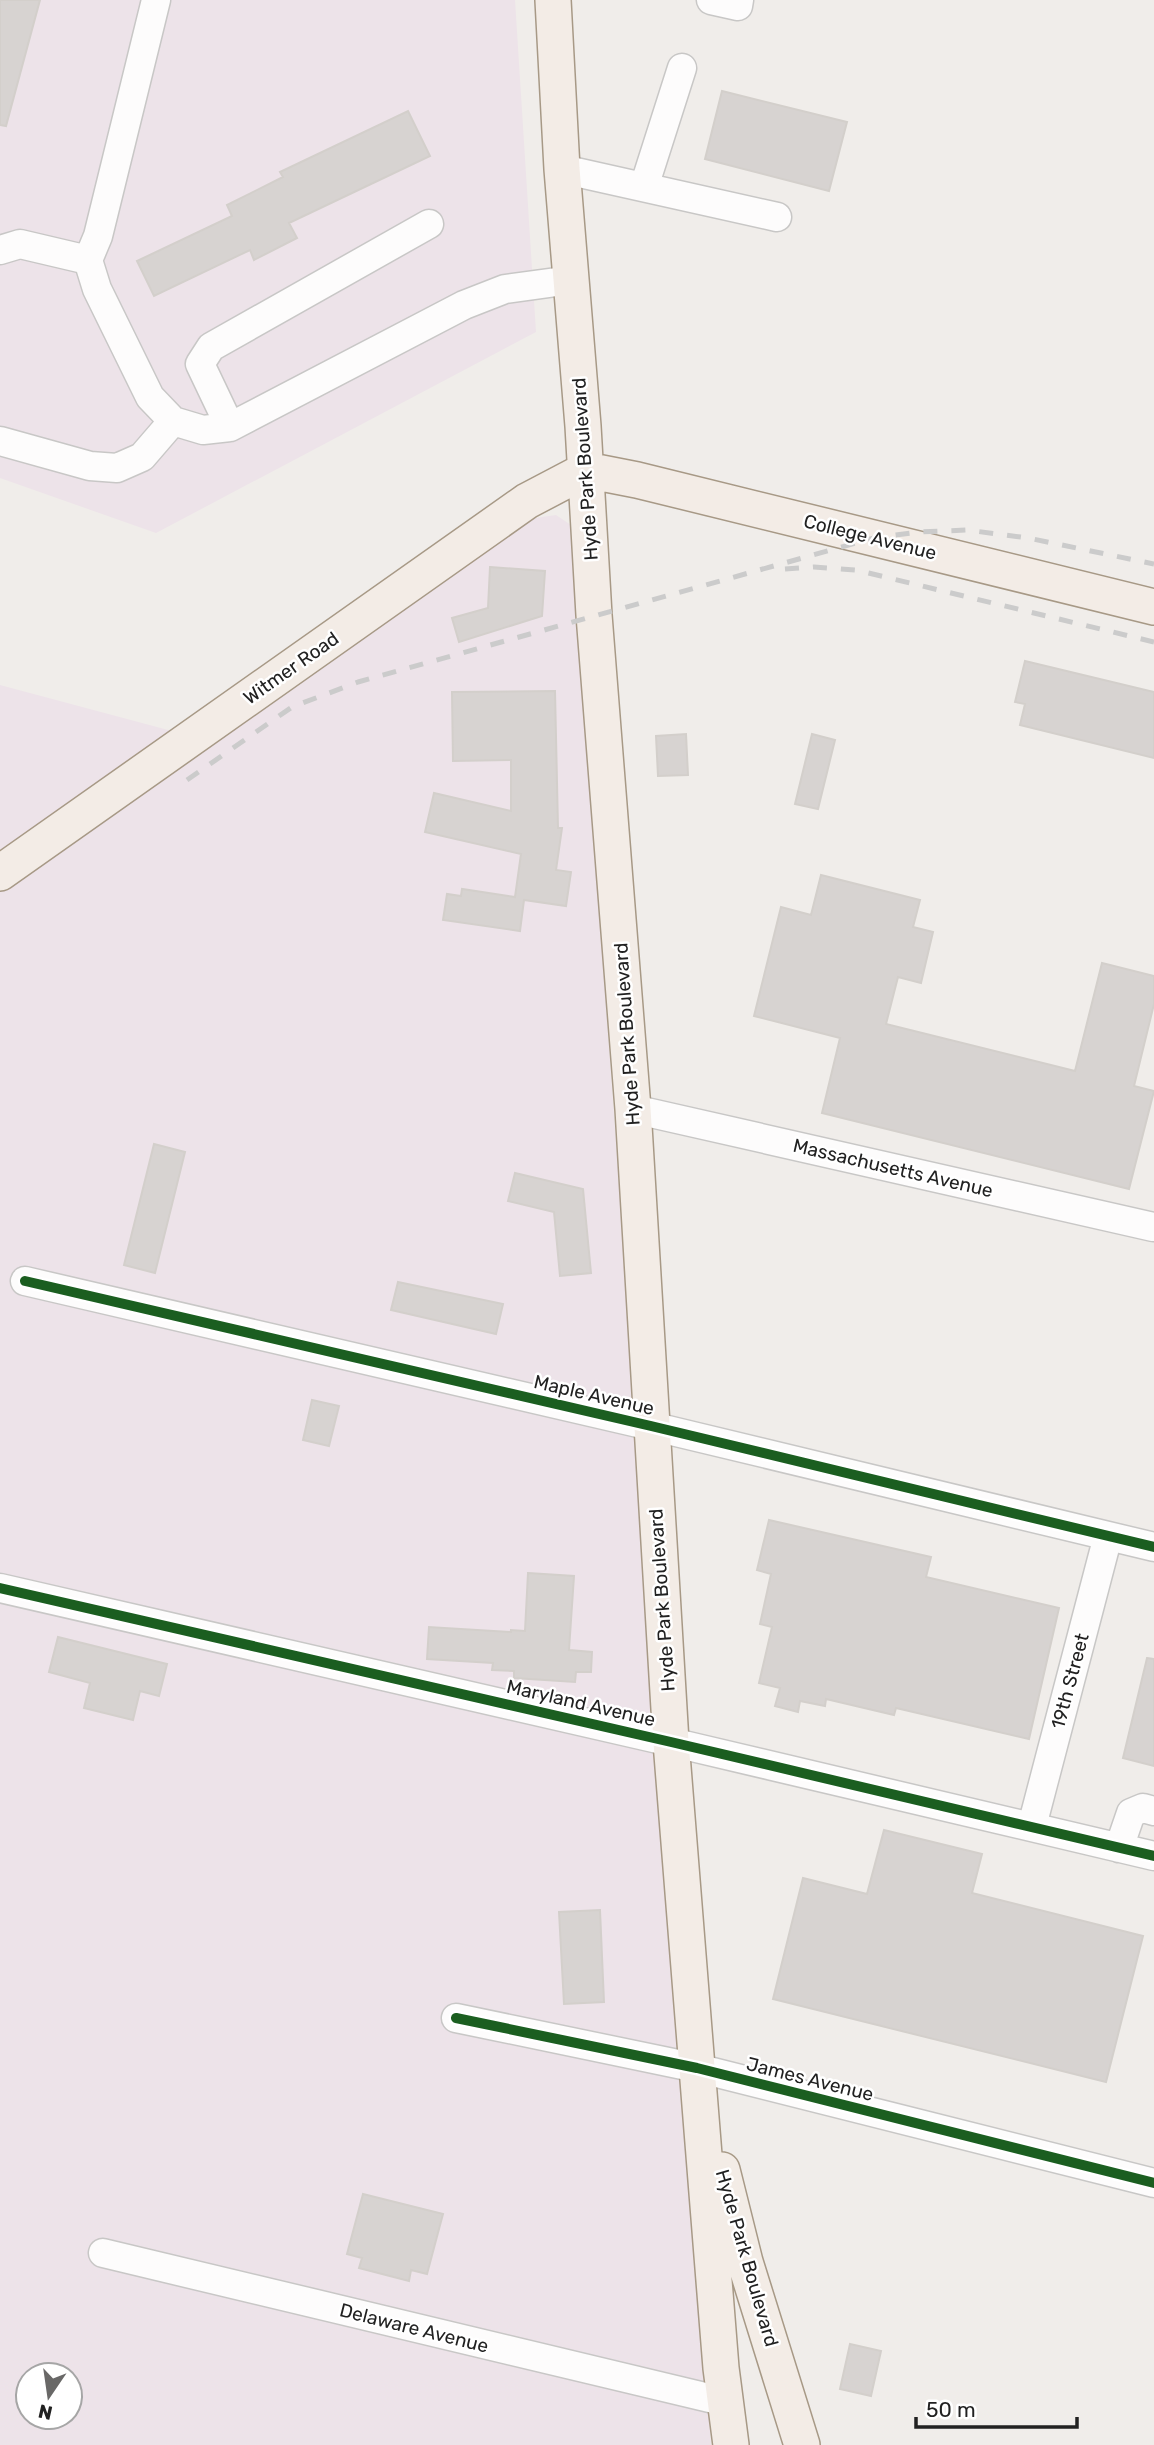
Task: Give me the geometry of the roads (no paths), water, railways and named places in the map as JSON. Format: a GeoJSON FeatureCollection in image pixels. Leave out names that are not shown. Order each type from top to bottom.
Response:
{"type":"FeatureCollection","features":[{"type":"Feature","properties":{"kind":"main road","name":"Hyde Park Boulevard"},"geometry":{"type":"LineString","coordinates":[[552,0],[595,633],[633,1110],[671,1742],[720,2354],[731,2445]]}},
{"type":"Feature","properties":{"kind":"main road","name":"College Avenue"},"geometry":{"type":"LineString","coordinates":[[586,470],[637,480],[1154,607]]}},
{"type":"Feature","properties":{"kind":"main road","name":"Witmer Road"},"geometry":{"type":"LineString","coordinates":[[0,873],[527,501],[586,470]]}},
{"type":"Feature","properties":{"kind":"main road","name":"Hyde Park Boulevard"},"geometry":{"type":"LineString","coordinates":[[697,2068],[745,2262],[802,2445]]}},
{"type":"Feature","properties":{"kind":"street"},"geometry":{"type":"LineString","coordinates":[[156,0],[98,236],[88,260],[97,289],[150,397],[173,421],[203,430],[230,427],[464,305],[505,289],[571,280]]}},
{"type":"Feature","properties":{"kind":"street"},"geometry":{"type":"LineString","coordinates":[[644,187],[682,68]]}},
{"type":"Feature","properties":{"kind":"street"},"geometry":{"type":"LineString","coordinates":[[562,169],[777,217]]}},
{"type":"Feature","properties":{"kind":"street"},"geometry":{"type":"LineString","coordinates":[[230,427],[200,364],[211,347],[429,224]]}},
{"type":"Feature","properties":{"kind":"street"},"geometry":{"type":"LineString","coordinates":[[0,250],[20,244],[88,260]]}},
{"type":"Feature","properties":{"kind":"street"},"geometry":{"type":"LineString","coordinates":[[0,441],[90,466],[117,468],[142,457],[173,421]]}},
{"type":"Feature","properties":{"kind":"street","name":"Massachusetts Avenue"},"geometry":{"type":"LineString","coordinates":[[633,1110],[1153,1227]]}},
{"type":"Feature","properties":{"kind":"street","name":"Maple Avenue"},"geometry":{"type":"LineString","coordinates":[[24,1282],[651,1426],[1154,1547]]}},
{"type":"Feature","properties":{"kind":"street","name":"19th Street"},"geometry":{"type":"LineString","coordinates":[[1032,1826],[1108,1536]]}},
{"type":"Feature","properties":{"kind":"street","name":"Maryland Avenue"},"geometry":{"type":"LineString","coordinates":[[0,1588],[1154,1856]]}},
{"type":"Feature","properties":{"kind":"street"},"geometry":{"type":"LineString","coordinates":[[1119,1848],[1131,1813],[1143,1808],[1154,1811]]}},
{"type":"Feature","properties":{"kind":"street","name":"James Avenue"},"geometry":{"type":"LineString","coordinates":[[456,2018],[697,2068],[1154,2183]]}},
{"type":"Feature","properties":{"kind":"street","name":"Delaware Avenue"},"geometry":{"type":"LineString","coordinates":[[103,2253],[726,2402]]}},
{"type":"Feature","properties":{"kind":"railway"},"geometry":{"type":"LineString","coordinates":[[187,780],[292,707],[358,682],[874,538],[918,532],[967,530],[1028,538],[1154,564]]}},
{"type":"Feature","properties":{"kind":"railway"},"geometry":{"type":"LineString","coordinates":[[785,569],[814,567],[856,570],[1154,642]]}}]}
